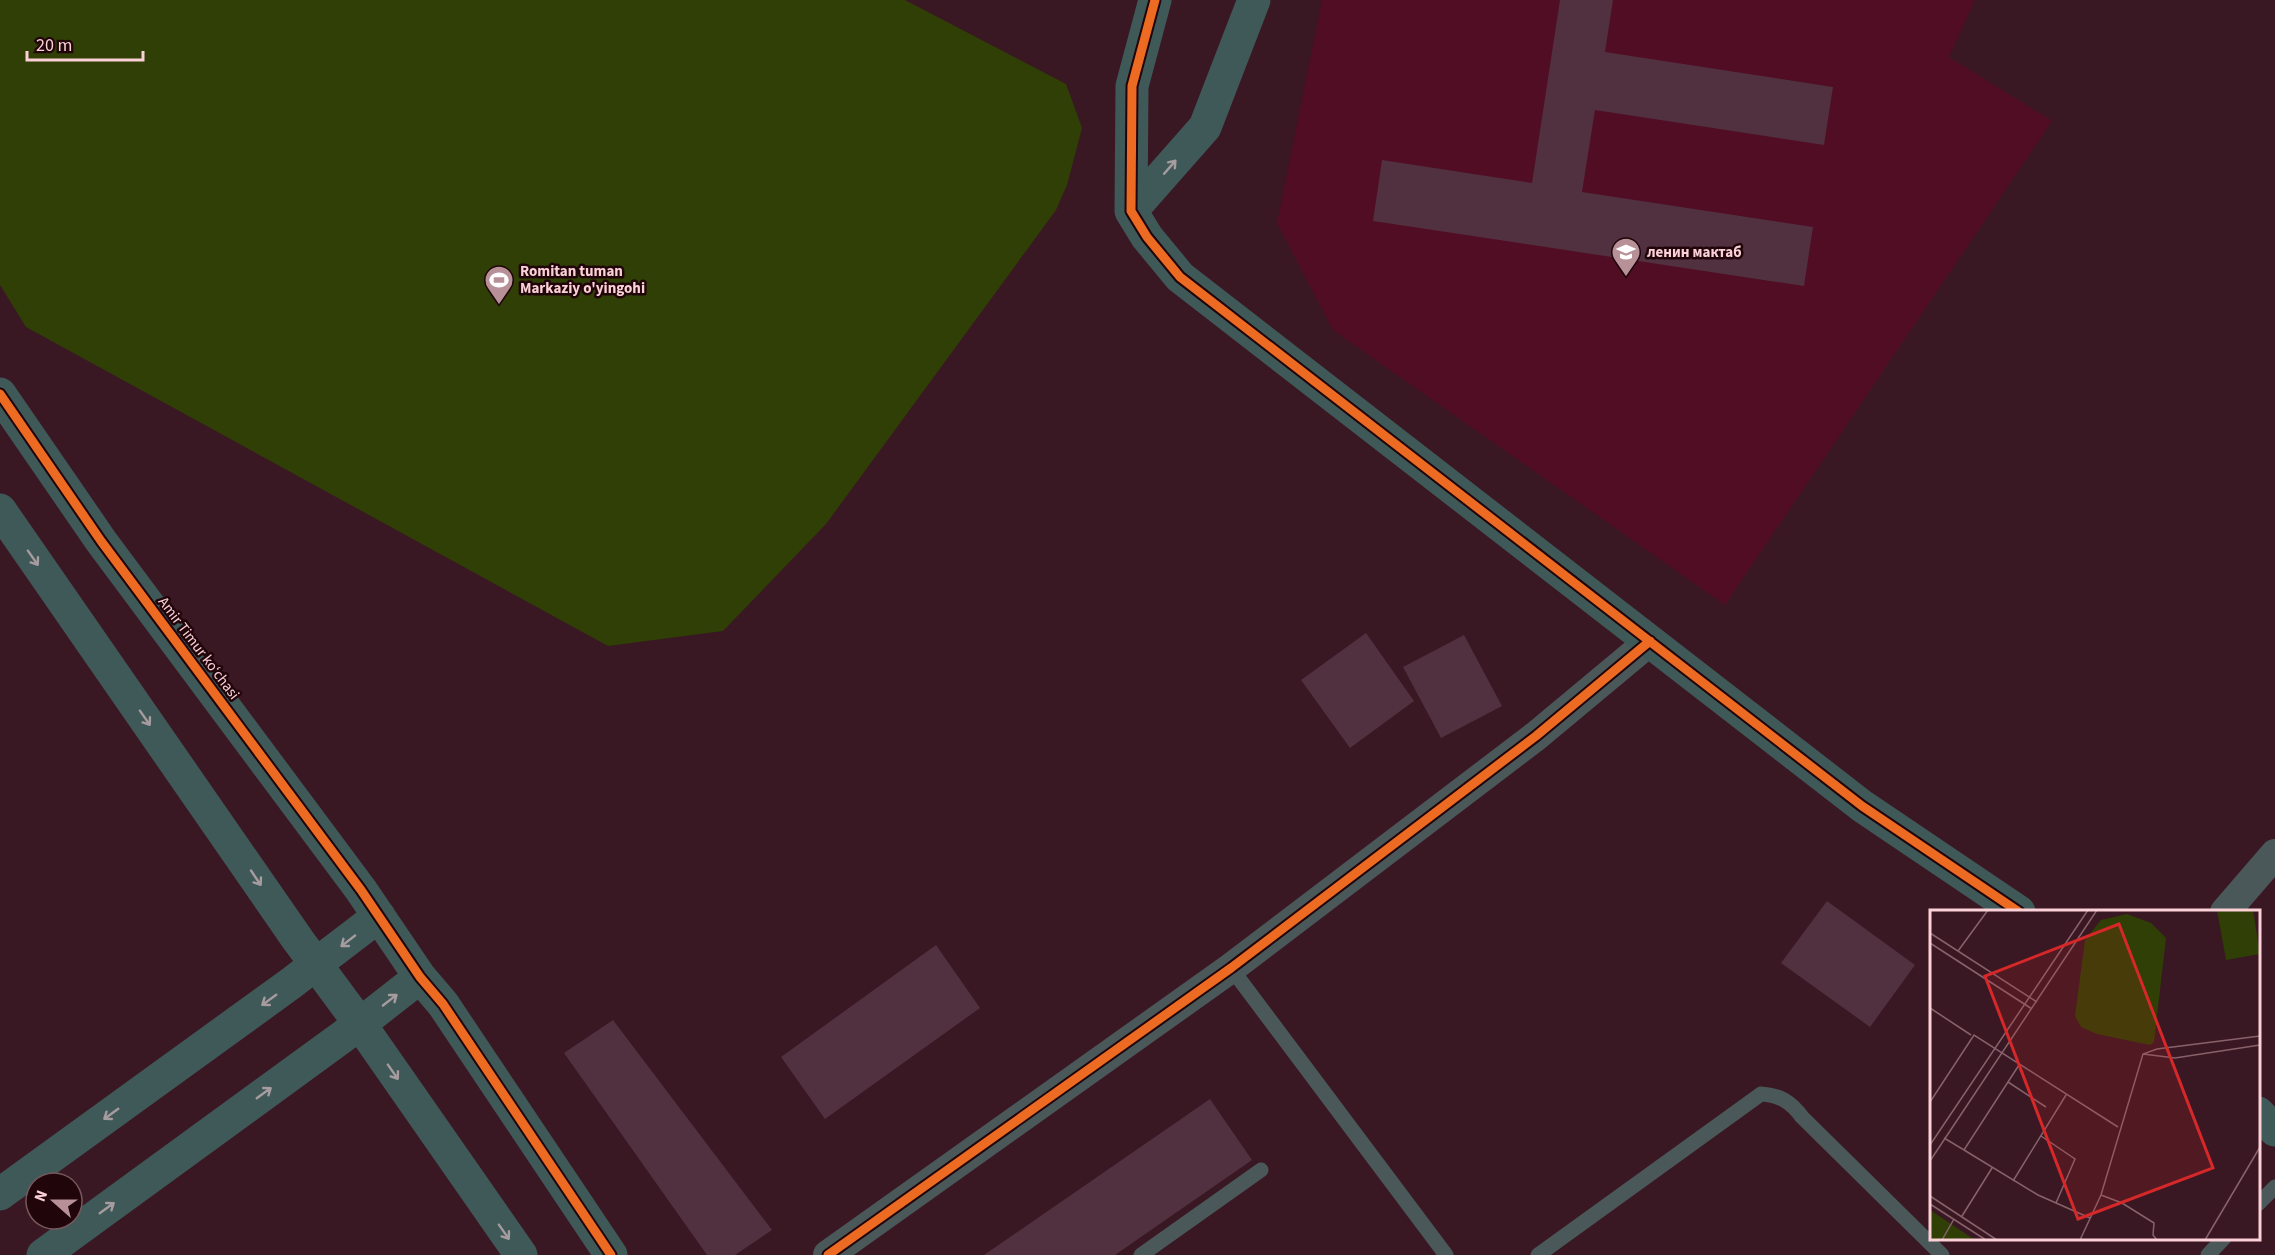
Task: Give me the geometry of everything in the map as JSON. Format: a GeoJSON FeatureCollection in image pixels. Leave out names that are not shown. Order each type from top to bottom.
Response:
{"type":"FeatureCollection","features":[{"type":"Feature","properties":{"kind":"street"},"geometry":{"type":"LineString","coordinates":[[1155,0],[1132,86],[1131,212],[1147,237],[1180,277],[1862,806],[2016,910]]}},
{"type":"Feature","properties":{"kind":"street"},"geometry":{"type":"LineString","coordinates":[[1131,212],[1206,127],[1254,0]]}},
{"type":"Feature","properties":{"kind":"street","name":"Amir Timur ko‘chasi"},"geometry":{"type":"LineString","coordinates":[[0,394],[101,541],[379,916],[420,977],[443,1004],[611,1255]]}},
{"type":"Feature","properties":{"kind":"street"},"geometry":{"type":"LineString","coordinates":[[0,510],[521,1255]]}},
{"type":"Feature","properties":{"kind":"street"},"geometry":{"type":"LineString","coordinates":[[832,1254],[1231,968],[1536,736],[1650,641]]}},
{"type":"Feature","properties":{"kind":"street"},"geometry":{"type":"LineString","coordinates":[[2227,910],[2275,854]]}},
{"type":"Feature","properties":{"kind":"street"},"geometry":{"type":"LineString","coordinates":[[0,1194],[316,965],[379,916]]}},
{"type":"Feature","properties":{"kind":"street"},"geometry":{"type":"LineString","coordinates":[[43,1255],[420,977]]}},
{"type":"Feature","properties":{"kind":"street"},"geometry":{"type":"LineString","coordinates":[[2260,1114],[2275,1130]]}},
{"type":"Feature","properties":{"kind":"lane"},"geometry":{"type":"LineString","coordinates":[[1231,968],[1446,1255]]}},
{"type":"Feature","properties":{"kind":"lane"},"geometry":{"type":"LineString","coordinates":[[1538,1255],[1761,1094],[1773,1094],[1791,1103],[1802,1117],[1942,1255]]}},
{"type":"Feature","properties":{"kind":"lane"},"geometry":{"type":"LineString","coordinates":[[1141,1255],[1261,1170]]}},
{"type":"Feature","properties":{"kind":"lane"},"geometry":{"type":"LineString","coordinates":[[2260,1203],[2275,1187]]}},
{"type":"Feature","properties":{"kind":"lane"},"geometry":{"type":"LineString","coordinates":[[2208,1255],[2223,1240]]}},
{"type":"Feature","properties":{"kind":"shaded area","name":"ленин мактаб"},"geometry":{"type":"Polygon","coordinates":[[[1322,0],[1975,0],[1949,57],[2052,121],[1725,605],[1333,330],[1277,223],[1322,0]]]}},
{"type":"Feature","properties":{"kind":"green space","name":"Romitan tuman Markaziy o'yingohi"},"geometry":{"type":"Polygon","coordinates":[[[0,0],[905,0],[1066,84],[1082,128],[1067,185],[1056,210],[826,524],[723,631],[608,646],[26,327],[0,285],[0,0]]]}},
{"type":"Feature","properties":{"kind":"building","name":"ленин мактаб"},"geometry":{"type":"Polygon","coordinates":[[[1560,0],[1613,0],[1605,52],[1833,87],[1824,145],[1595,110],[1582,192],[1813,227],[1804,286],[1373,221],[1382,160],[1532,183],[1560,0]]]}},
{"type":"Feature","properties":{"kind":"building"},"geometry":{"type":"Polygon","coordinates":[[[1366,633],[1414,701],[1350,748],[1301,680],[1366,633]]]}},
{"type":"Feature","properties":{"kind":"building"},"geometry":{"type":"Polygon","coordinates":[[[1464,635],[1502,706],[1441,738],[1403,667],[1464,635]]]}},
{"type":"Feature","properties":{"kind":"building"},"geometry":{"type":"Polygon","coordinates":[[[1827,901],[1915,965],[1870,1027],[1781,963],[1827,901]]]}},
{"type":"Feature","properties":{"kind":"building"},"geometry":{"type":"Polygon","coordinates":[[[936,945],[980,1008],[825,1119],[781,1057],[936,945]]]}},
{"type":"Feature","properties":{"kind":"building"},"geometry":{"type":"Polygon","coordinates":[[[613,1020],[772,1230],[735,1255],[707,1255],[564,1053],[613,1020]]]}},
{"type":"Feature","properties":{"kind":"building"},"geometry":{"type":"Polygon","coordinates":[[[1210,1099],[1252,1160],[1115,1255],[984,1255],[1210,1099]]]}},
{"type":"Feature","properties":{"kind":"cycle path"},"geometry":{"type":"LineString","coordinates":[[1155,0],[1132,86],[1131,211],[1147,237],[1180,277],[1862,806],[2016,910]]}},
{"type":"Feature","properties":{"kind":"cycle path"},"geometry":{"type":"LineString","coordinates":[[0,394],[101,541],[361,890],[420,977],[443,1004],[611,1255]]}},
{"type":"Feature","properties":{"kind":"cycle path"},"geometry":{"type":"LineString","coordinates":[[828,1255],[1231,968],[1536,736],[1650,641]]}},
{"type":"Feature","properties":{"kind":"place","name":"ленин мактаб"},"geometry":{"type":"Point","coordinates":[1626,278]}},
{"type":"Feature","properties":{"kind":"place","name":"Romitan tuman Markaziy o'yingohi"},"geometry":{"type":"Point","coordinates":[499,306]}}]}
